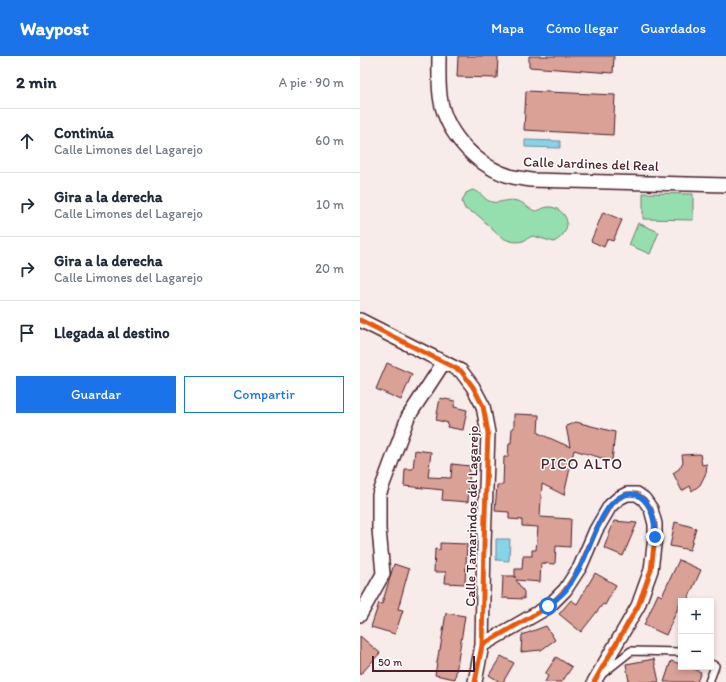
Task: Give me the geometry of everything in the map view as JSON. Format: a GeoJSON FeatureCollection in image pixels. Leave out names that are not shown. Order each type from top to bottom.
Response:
{"type":"FeatureCollection","features":[{"type":"Feature","properties":{"kind":"street","name":"Calle Jardines del Real"},"geometry":{"type":"LineString","coordinates":[[439,56],[441,102],[448,122],[459,140],[476,157],[491,167],[512,177],[531,180],[726,185]]}},
{"type":"Feature","properties":{"kind":"street","name":"Calle Tamarindos del Lagarejo"},"geometry":{"type":"LineString","coordinates":[[360,320],[461,372],[473,387],[484,406],[488,433],[482,645],[475,682]]}},
{"type":"Feature","properties":{"kind":"street"},"geometry":{"type":"LineString","coordinates":[[360,615],[383,574],[379,529],[379,495],[408,417],[444,362]]}},
{"type":"Feature","properties":{"kind":"street"},"geometry":{"type":"LineString","coordinates":[[482,645],[548,606],[565,590],[580,567],[596,530],[610,506],[619,498],[627,494],[637,494],[644,499],[651,509],[655,524],[651,570],[638,606],[595,681]]}},
{"type":"Feature","properties":{"kind":"lane"},"geometry":{"type":"LineString","coordinates":[[595,681],[631,651],[678,652]]}},
{"type":"Feature","properties":{"kind":"lane"},"geometry":{"type":"LineString","coordinates":[[709,682],[716,666],[714,665]]}},
{"type":"Feature","properties":{"kind":"green space"},"geometry":{"type":"Polygon","coordinates":[[[472,190],[476,191],[492,202],[513,200],[536,211],[546,207],[554,208],[560,211],[567,220],[565,232],[554,242],[533,236],[523,241],[516,242],[505,239],[499,236],[474,213],[465,209],[462,202],[466,193],[472,190]]]}},
{"type":"Feature","properties":{"kind":"green space"},"geometry":{"type":"Polygon","coordinates":[[[643,193],[693,194],[693,220],[643,219],[643,193]]]}},
{"type":"Feature","properties":{"kind":"green space"},"geometry":{"type":"Polygon","coordinates":[[[638,223],[659,232],[650,254],[629,245],[638,223]]]}},
{"type":"Feature","properties":{"kind":"water"},"geometry":{"type":"Polygon","coordinates":[[[525,140],[560,141],[560,148],[525,147],[525,140]]]}},
{"type":"Feature","properties":{"kind":"water"},"geometry":{"type":"Polygon","coordinates":[[[496,539],[510,539],[509,561],[496,560],[496,539]]]}},
{"type":"Feature","properties":{"kind":"building"},"geometry":{"type":"Polygon","coordinates":[[[458,56],[498,56],[497,78],[457,77],[458,56]]]}},
{"type":"Feature","properties":{"kind":"building"},"geometry":{"type":"Polygon","coordinates":[[[529,56],[614,56],[613,73],[529,67],[529,56]]]}},
{"type":"Feature","properties":{"kind":"building"},"geometry":{"type":"Polygon","coordinates":[[[526,91],[615,95],[613,135],[524,130],[526,91]]]}},
{"type":"Feature","properties":{"kind":"building"},"geometry":{"type":"Polygon","coordinates":[[[603,212],[622,220],[613,241],[607,239],[604,247],[591,241],[603,212]]]}},
{"type":"Feature","properties":{"kind":"building"},"geometry":{"type":"Polygon","coordinates":[[[387,363],[412,374],[401,400],[376,389],[387,363]]]}},
{"type":"Feature","properties":{"kind":"building"},"geometry":{"type":"Polygon","coordinates":[[[440,398],[455,401],[454,407],[467,410],[463,430],[447,427],[448,423],[436,420],[440,398]]]}},
{"type":"Feature","properties":{"kind":"building"},"geometry":{"type":"Polygon","coordinates":[[[514,414],[539,415],[538,433],[570,447],[566,426],[576,422],[615,432],[612,461],[574,450],[564,495],[542,484],[540,517],[571,519],[570,547],[556,546],[555,564],[541,563],[540,582],[516,580],[524,592],[524,599],[502,598],[503,576],[514,576],[515,578],[515,569],[522,569],[523,556],[532,556],[532,550],[536,550],[538,527],[522,526],[522,520],[509,519],[509,512],[495,511],[497,485],[503,485],[504,457],[508,457],[512,428],[514,428],[514,414]]]}},
{"type":"Feature","properties":{"kind":"building"},"geometry":{"type":"Polygon","coordinates":[[[415,450],[431,452],[428,477],[451,478],[452,464],[470,466],[468,502],[442,500],[443,490],[404,486],[405,469],[413,469],[415,450]]]}},
{"type":"Feature","properties":{"kind":"building"},"geometry":{"type":"Polygon","coordinates":[[[700,454],[702,465],[707,464],[706,473],[700,485],[692,491],[690,486],[682,491],[673,473],[679,469],[683,462],[682,455],[700,454]]]}},
{"type":"Feature","properties":{"kind":"building"},"geometry":{"type":"Polygon","coordinates":[[[614,521],[637,523],[623,556],[604,548],[614,521]]]}},
{"type":"Feature","properties":{"kind":"building"},"geometry":{"type":"Polygon","coordinates":[[[675,522],[696,528],[690,550],[670,546],[675,522]]]}},
{"type":"Feature","properties":{"kind":"building"},"geometry":{"type":"Polygon","coordinates":[[[440,543],[467,544],[465,584],[445,583],[446,572],[434,572],[435,549],[440,550],[440,543]]]}},
{"type":"Feature","properties":{"kind":"building"},"geometry":{"type":"Polygon","coordinates":[[[679,560],[701,570],[688,598],[678,598],[678,608],[666,635],[644,625],[658,594],[662,596],[679,560]]]}},
{"type":"Feature","properties":{"kind":"building"},"geometry":{"type":"Polygon","coordinates":[[[394,564],[409,569],[398,609],[403,610],[395,634],[371,627],[379,603],[382,604],[394,564]]]}},
{"type":"Feature","properties":{"kind":"building"},"geometry":{"type":"Polygon","coordinates":[[[595,573],[616,585],[605,605],[603,604],[581,632],[559,614],[571,600],[577,604],[595,573]]]}},
{"type":"Feature","properties":{"kind":"building"},"geometry":{"type":"Polygon","coordinates":[[[446,613],[465,616],[455,679],[435,675],[446,613]]]}},
{"type":"Feature","properties":{"kind":"building"},"geometry":{"type":"Polygon","coordinates":[[[546,626],[555,640],[541,650],[521,652],[522,635],[546,626]]]}},
{"type":"Feature","properties":{"kind":"building"},"geometry":{"type":"Polygon","coordinates":[[[360,636],[380,653],[360,675],[360,636]]]}},
{"type":"Feature","properties":{"kind":"building"},"geometry":{"type":"Polygon","coordinates":[[[501,656],[514,663],[503,682],[500,682],[489,675],[501,656]]]}},
{"type":"Feature","properties":{"kind":"building"},"geometry":{"type":"Polygon","coordinates":[[[556,657],[572,667],[562,682],[545,682],[548,676],[545,674],[556,657]]]}},
{"type":"Feature","properties":{"kind":"building"},"geometry":{"type":"Polygon","coordinates":[[[654,659],[659,682],[629,682],[626,664],[654,659]]]}},
{"type":"Feature","properties":{"kind":"building"},"geometry":{"type":"Polygon","coordinates":[[[671,661],[678,663],[678,670],[696,670],[701,672],[697,682],[664,682],[671,661]]]}},
{"type":"Feature","properties":{"kind":"cycle path"},"geometry":{"type":"LineString","coordinates":[[360,320],[461,371],[473,387],[483,406],[488,433],[482,645],[475,682]]}},
{"type":"Feature","properties":{"kind":"cycle path"},"geometry":{"type":"LineString","coordinates":[[482,645],[548,607],[565,590],[580,567],[596,530],[610,506],[619,498],[627,494],[637,494],[644,499],[651,509],[655,524],[651,570],[638,606],[594,682]]}},
{"type":"Feature","properties":{"kind":"district","name":"PICO ALTO"},"geometry":{"type":"Point","coordinates":[582,464]}},
{"type":"Feature","properties":{"kind":"route"},"geometry":{"type":"LineString","coordinates":[[548,606],[565,590],[580,567],[596,530],[610,506],[619,498],[627,494],[637,494],[644,499],[651,509],[655,524],[655,537]]}}]}
